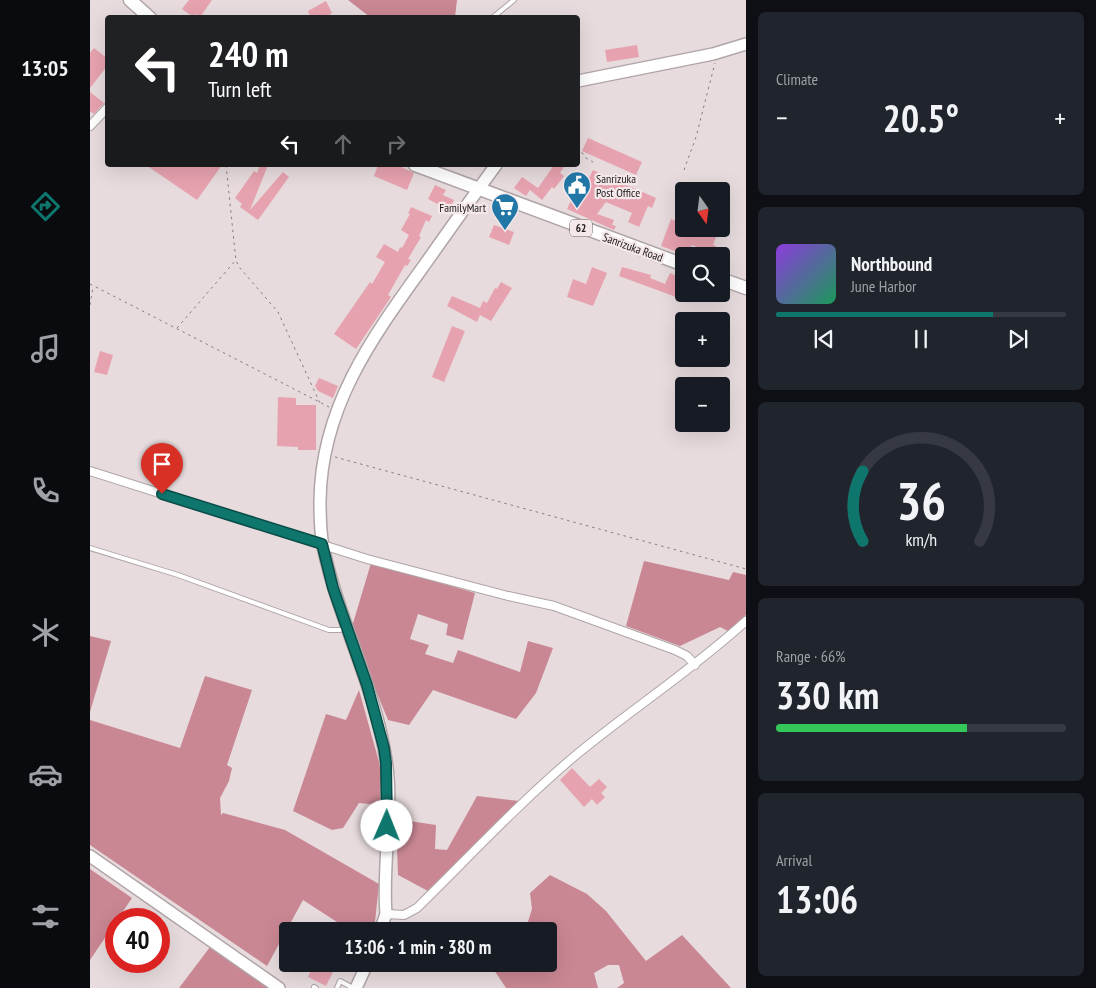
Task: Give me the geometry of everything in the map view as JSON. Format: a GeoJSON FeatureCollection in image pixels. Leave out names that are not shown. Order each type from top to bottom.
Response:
{"type":"FeatureCollection","features":[{"type":"Feature","properties":{"kind":"main road"},"geometry":{"type":"LineString","coordinates":[[130,0],[147,15]]}},
{"type":"Feature","properties":{"kind":"main road","name":"Sanrizuka Road"},"geometry":{"type":"LineString","coordinates":[[420,167],[675,263]]}},
{"type":"Feature","properties":{"kind":"main road"},"geometry":{"type":"LineString","coordinates":[[730,282],[746,288]]}},
{"type":"Feature","properties":{"kind":"street"},"geometry":{"type":"LineString","coordinates":[[580,81],[713,54],[746,44]]}},
{"type":"Feature","properties":{"kind":"street"},"geometry":{"type":"LineString","coordinates":[[90,126],[105,110]]}},
{"type":"Feature","properties":{"kind":"street"},"geometry":{"type":"LineString","coordinates":[[383,922],[386,914],[386,763],[376,716],[333,588],[322,544],[320,495],[325,454],[337,410],[350,377],[373,337],[495,167]]}},
{"type":"Feature","properties":{"kind":"street"},"geometry":{"type":"LineString","coordinates":[[90,471],[367,559],[508,596],[554,606],[675,650],[687,656],[695,665]]}},
{"type":"Feature","properties":{"kind":"street"},"geometry":{"type":"LineString","coordinates":[[386,914],[404,915],[417,908],[543,784],[578,754],[695,665],[746,621]]}},
{"type":"Feature","properties":{"kind":"street"},"geometry":{"type":"LineString","coordinates":[[90,856],[279,988]]}},
{"type":"Feature","properties":{"kind":"street"},"geometry":{"type":"LineString","coordinates":[[354,988],[363,972]]}},
{"type":"Feature","properties":{"kind":"lane"},"geometry":{"type":"LineString","coordinates":[[496,15],[514,0]]}},
{"type":"Feature","properties":{"kind":"lane"},"geometry":{"type":"LineString","coordinates":[[90,548],[178,575],[329,630],[346,628]]}},
{"type":"Feature","properties":{"kind":"lane"},"geometry":{"type":"LineString","coordinates":[[337,988],[340,981],[354,988]]}},
{"type":"Feature","properties":{"kind":"path"},"geometry":{"type":"LineString","coordinates":[[684,170],[696,137],[713,73],[715,65],[713,54]]}},
{"type":"Feature","properties":{"kind":"path"},"geometry":{"type":"LineString","coordinates":[[580,150],[586,158],[593,162]]}},
{"type":"Feature","properties":{"kind":"path"},"geometry":{"type":"LineString","coordinates":[[226,167],[236,261],[278,312],[321,403]]}},
{"type":"Feature","properties":{"kind":"path"},"geometry":{"type":"LineString","coordinates":[[177,328],[236,261]]}},
{"type":"Feature","properties":{"kind":"path"},"geometry":{"type":"LineString","coordinates":[[90,284],[337,410]]}},
{"type":"Feature","properties":{"kind":"path"},"geometry":{"type":"LineString","coordinates":[[90,305],[93,286]]}},
{"type":"Feature","properties":{"kind":"path"},"geometry":{"type":"LineString","coordinates":[[325,454],[746,569]]}},
{"type":"Feature","properties":{"kind":"shaded area"},"geometry":{"type":"Polygon","coordinates":[[[348,0],[457,0],[455,15],[367,15],[348,0]]]}},
{"type":"Feature","properties":{"kind":"shaded area"},"geometry":{"type":"Polygon","coordinates":[[[644,561],[729,580],[733,572],[746,575],[746,615],[728,631],[720,627],[680,646],[626,626],[644,561]]]}},
{"type":"Feature","properties":{"kind":"shaded area"},"geometry":{"type":"Polygon","coordinates":[[[371,563],[475,593],[463,640],[446,635],[448,624],[418,614],[410,639],[429,645],[425,654],[453,663],[458,650],[520,672],[528,641],[553,648],[536,693],[516,719],[433,690],[409,725],[388,720],[351,630],[371,563]]]}},
{"type":"Feature","properties":{"kind":"shaded area"},"geometry":{"type":"Polygon","coordinates":[[[90,636],[111,641],[90,712],[90,636]]]}},
{"type":"Feature","properties":{"kind":"shaded area"},"geometry":{"type":"Polygon","coordinates":[[[205,676],[252,690],[227,765],[232,768],[229,781],[220,798],[221,815],[223,813],[285,830],[379,884],[375,922],[337,922],[303,900],[291,922],[279,922],[279,944],[267,966],[90,845],[90,720],[180,748],[205,676]]]}},
{"type":"Feature","properties":{"kind":"shaded area"},"geometry":{"type":"Polygon","coordinates":[[[359,690],[381,769],[380,805],[359,803],[343,828],[332,830],[293,811],[326,714],[346,720],[359,690]]]}},
{"type":"Feature","properties":{"kind":"shaded area"},"geometry":{"type":"Polygon","coordinates":[[[477,796],[519,801],[428,891],[398,875],[396,819],[436,825],[435,849],[447,850],[477,796]]]}},
{"type":"Feature","properties":{"kind":"shaded area"},"geometry":{"type":"Polygon","coordinates":[[[90,869],[132,898],[125,908],[105,908],[105,938],[90,960],[90,869]]]}},
{"type":"Feature","properties":{"kind":"shaded area"},"geometry":{"type":"Polygon","coordinates":[[[550,875],[587,894],[606,911],[646,961],[682,935],[731,988],[617,988],[624,983],[619,965],[608,965],[594,973],[598,988],[506,988],[495,972],[557,972],[557,922],[528,922],[532,909],[530,893],[550,875]]]}},
{"type":"Feature","properties":{"kind":"shaded area"},"geometry":{"type":"Polygon","coordinates":[[[210,947],[268,988],[179,988],[210,947]]]}},
{"type":"Feature","properties":{"kind":"building"},"geometry":{"type":"Polygon","coordinates":[[[189,0],[212,0],[201,15],[192,15],[182,9],[189,0]]]}},
{"type":"Feature","properties":{"kind":"building"},"geometry":{"type":"Polygon","coordinates":[[[326,1],[332,13],[329,15],[310,15],[308,11],[326,1]]]}},
{"type":"Feature","properties":{"kind":"building"},"geometry":{"type":"Polygon","coordinates":[[[637,45],[639,57],[607,62],[605,50],[637,45]]]}},
{"type":"Feature","properties":{"kind":"building"},"geometry":{"type":"Polygon","coordinates":[[[94,48],[105,57],[105,69],[90,88],[90,53],[94,48]]]}},
{"type":"Feature","properties":{"kind":"building"},"geometry":{"type":"Polygon","coordinates":[[[90,92],[104,103],[94,114],[90,111],[90,92]]]}},
{"type":"Feature","properties":{"kind":"building"},"geometry":{"type":"Polygon","coordinates":[[[588,138],[642,162],[636,175],[582,151],[588,138]]]}},
{"type":"Feature","properties":{"kind":"building"},"geometry":{"type":"Polygon","coordinates":[[[149,167],[221,167],[197,200],[149,167]]]}},
{"type":"Feature","properties":{"kind":"building"},"geometry":{"type":"Polygon","coordinates":[[[259,167],[267,167],[250,210],[283,172],[289,177],[258,220],[240,207],[242,204],[235,198],[254,171],[257,173],[259,167]]]}},
{"type":"Feature","properties":{"kind":"building"},"geometry":{"type":"Polygon","coordinates":[[[377,167],[401,167],[414,173],[407,190],[374,176],[377,167]]]}},
{"type":"Feature","properties":{"kind":"building"},"geometry":{"type":"Polygon","coordinates":[[[553,167],[564,167],[560,173],[564,176],[542,200],[530,190],[526,196],[514,188],[522,177],[538,188],[553,167]]]}},
{"type":"Feature","properties":{"kind":"building"},"geometry":{"type":"Polygon","coordinates":[[[593,170],[656,198],[652,208],[648,206],[639,227],[628,222],[632,213],[606,202],[597,214],[614,220],[612,225],[616,226],[614,230],[567,209],[575,192],[581,194],[593,170]]]}},
{"type":"Feature","properties":{"kind":"building"},"geometry":{"type":"Polygon","coordinates":[[[435,185],[446,190],[443,195],[454,200],[449,210],[428,199],[435,185]]]}},
{"type":"Feature","properties":{"kind":"building"},"geometry":{"type":"Polygon","coordinates":[[[411,207],[432,216],[429,222],[426,220],[419,236],[421,237],[408,259],[411,260],[407,266],[405,265],[388,295],[391,297],[356,349],[334,334],[370,282],[372,284],[385,262],[376,257],[384,244],[398,252],[400,247],[402,248],[409,235],[401,230],[410,214],[408,213],[411,207]]]}},
{"type":"Feature","properties":{"kind":"building"},"geometry":{"type":"Polygon","coordinates":[[[671,219],[675,221],[675,238],[716,238],[713,245],[716,247],[697,247],[692,245],[691,247],[675,247],[675,251],[661,246],[671,219]]]}},
{"type":"Feature","properties":{"kind":"building"},"geometry":{"type":"Polygon","coordinates":[[[494,225],[514,232],[509,245],[489,237],[494,225]]]}},
{"type":"Feature","properties":{"kind":"building"},"geometry":{"type":"Polygon","coordinates":[[[592,267],[607,273],[593,306],[567,297],[573,279],[586,284],[592,267]]]}},
{"type":"Feature","properties":{"kind":"building"},"geometry":{"type":"Polygon","coordinates":[[[622,267],[651,275],[650,278],[665,284],[670,273],[675,275],[675,297],[619,276],[622,267]]]}},
{"type":"Feature","properties":{"kind":"building"},"geometry":{"type":"Polygon","coordinates":[[[501,282],[512,288],[491,321],[480,315],[477,322],[447,306],[452,296],[480,308],[483,301],[487,303],[495,288],[497,289],[501,282]]]}},
{"type":"Feature","properties":{"kind":"building"},"geometry":{"type":"Polygon","coordinates":[[[452,326],[465,331],[444,382],[432,377],[452,326]]]}},
{"type":"Feature","properties":{"kind":"building"},"geometry":{"type":"Polygon","coordinates":[[[100,351],[113,355],[107,375],[94,372],[100,351]]]}},
{"type":"Feature","properties":{"kind":"building"},"geometry":{"type":"Polygon","coordinates":[[[319,378],[338,386],[333,398],[318,391],[315,386],[319,378]]]}},
{"type":"Feature","properties":{"kind":"building"},"geometry":{"type":"Polygon","coordinates":[[[278,397],[296,398],[296,405],[316,405],[316,450],[298,450],[298,447],[277,446],[278,397]]]}},
{"type":"Feature","properties":{"kind":"building"},"geometry":{"type":"Polygon","coordinates":[[[572,768],[590,787],[599,779],[607,787],[601,793],[605,797],[597,805],[592,799],[584,807],[560,780],[572,768]]]}},
{"type":"Feature","properties":{"kind":"building"},"geometry":{"type":"Polygon","coordinates":[[[310,972],[333,972],[326,986],[308,977],[310,972]]]}},
{"type":"Feature","properties":{"kind":"place","name":"Sanrizuka Post Office"},"geometry":{"type":"Point","coordinates":[577,209]}},
{"type":"Feature","properties":{"kind":"place","name":"FamilyMart"},"geometry":{"type":"Point","coordinates":[505,231]}},
{"type":"Feature","properties":{"kind":"route"},"geometry":{"type":"LineString","coordinates":[[162,494],[322,544],[333,588],[367,685],[384,748],[388,808],[387,826]]}}]}
